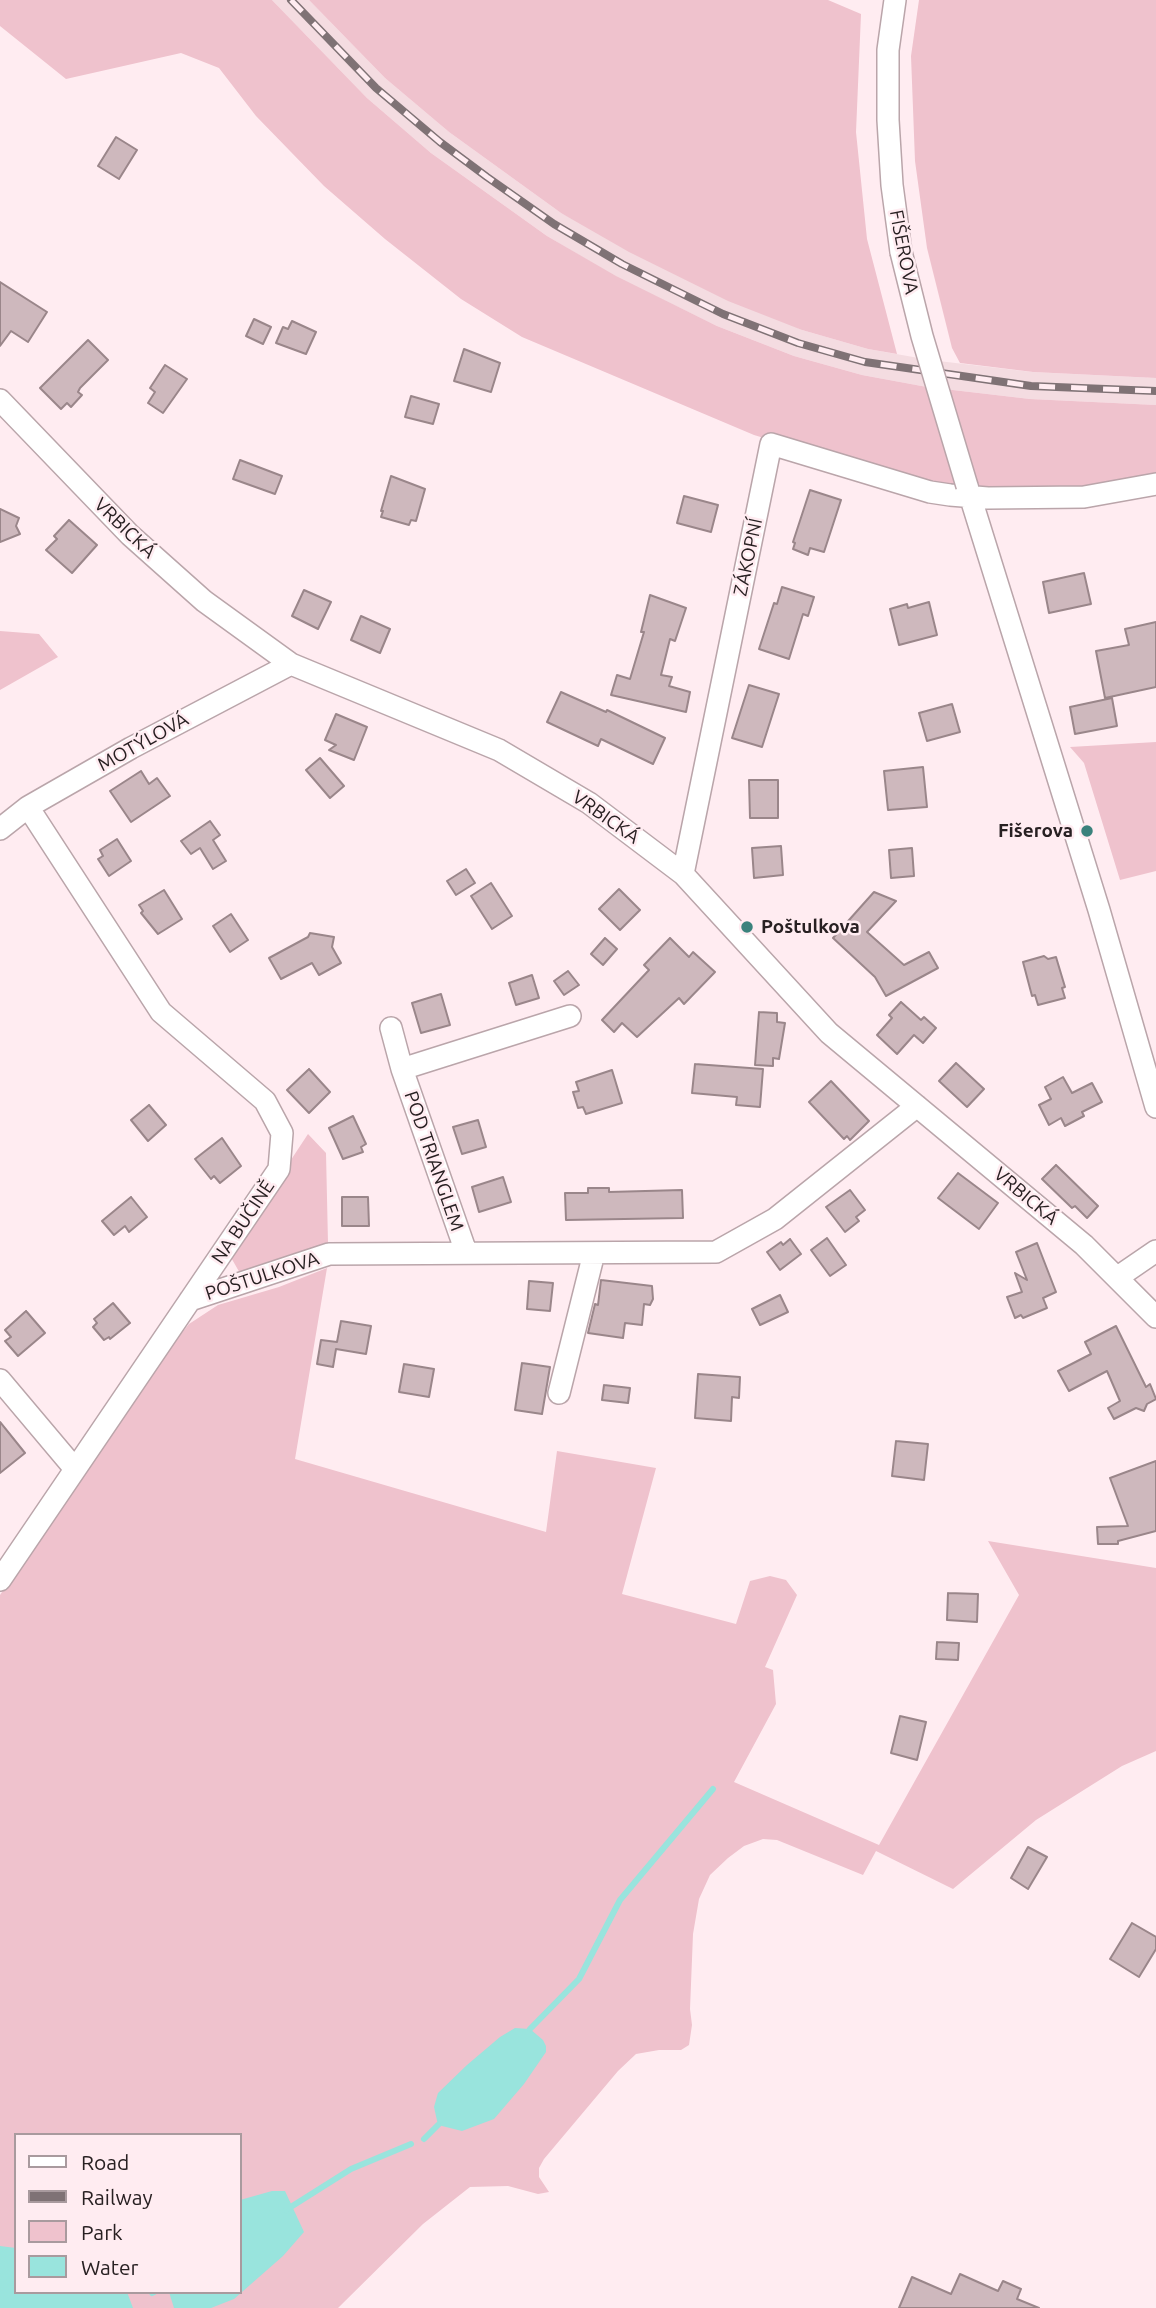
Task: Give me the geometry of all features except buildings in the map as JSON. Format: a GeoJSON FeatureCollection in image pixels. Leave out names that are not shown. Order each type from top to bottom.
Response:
{"type":"FeatureCollection","features":[{"type":"Feature","properties":{"kind":"street","name":"FIŠEROVA"},"geometry":{"type":"LineString","coordinates":[[895,0],[888,50],[888,120],[891,185],[901,252],[922,336],[1099,910],[1156,1107]]}},
{"type":"Feature","properties":{"kind":"street","name":"VRBICKÁ"},"geometry":{"type":"LineString","coordinates":[[0,400],[130,535],[204,601],[291,664],[499,750],[589,803],[682,873],[829,1033],[1084,1245],[1156,1317]]}},
{"type":"Feature","properties":{"kind":"street","name":"ZÁKOPNÍ"},"geometry":{"type":"LineString","coordinates":[[682,873],[771,444],[930,492],[969,491]]}},
{"type":"Feature","properties":{"kind":"street"},"geometry":{"type":"LineString","coordinates":[[969,491],[1084,496],[1156,484]]}},
{"type":"Feature","properties":{"kind":"street","name":"MOTÝLOVÁ"},"geometry":{"type":"LineString","coordinates":[[0,829],[28,807],[131,748],[291,664]]}},
{"type":"Feature","properties":{"kind":"street","name":"NA BUČINĚ"},"geometry":{"type":"LineString","coordinates":[[0,1580],[279,1169],[282,1133],[265,1101],[161,1012],[28,807]]}},
{"type":"Feature","properties":{"kind":"street","name":"POD TRIANGLEM"},"geometry":{"type":"LineString","coordinates":[[402,1069],[570,1016]]}},
{"type":"Feature","properties":{"kind":"street","name":"POD TRIANGLEM"},"geometry":{"type":"LineString","coordinates":[[391,1028],[402,1069],[466,1252]]}},
{"type":"Feature","properties":{"kind":"street","name":"POŠTULKOVA"},"geometry":{"type":"LineString","coordinates":[[190,1300],[329,1254],[716,1252],[775,1219],[917,1106]]}},
{"type":"Feature","properties":{"kind":"street"},"geometry":{"type":"LineString","coordinates":[[1118,1277],[1156,1251]]}},
{"type":"Feature","properties":{"kind":"street"},"geometry":{"type":"LineString","coordinates":[[559,1393],[594,1252]]}},
{"type":"Feature","properties":{"kind":"street"},"geometry":{"type":"LineString","coordinates":[[0,1380],[75,1469]]}},
{"type":"Feature","properties":{"kind":"shaded area"},"geometry":{"type":"Polygon","coordinates":[[[272,0],[309,0],[385,78],[449,132],[561,213],[802,330],[868,349],[930,360],[1032,372],[1156,378],[1156,405],[1030,399],[927,387],[862,375],[794,356],[717,326],[616,277],[547,236],[431,153],[367,98],[272,0]]]}},
{"type":"Feature","properties":{"kind":"green space"},"geometry":{"type":"Polygon","coordinates":[[[0,0],[272,0],[367,98],[431,153],[547,236],[616,276],[717,326],[794,356],[862,375],[927,387],[1030,399],[1156,405],[1156,477],[1090,491],[930,488],[754,435],[522,337],[461,299],[324,186],[256,116],[219,68],[181,53],[66,79],[0,26],[0,0]]]}},
{"type":"Feature","properties":{"kind":"green space"},"geometry":{"type":"Polygon","coordinates":[[[309,0],[828,0],[861,14],[856,132],[867,239],[897,354],[868,349],[802,330],[728,301],[629,252],[561,213],[449,132],[385,78],[309,0]]]}},
{"type":"Feature","properties":{"kind":"green space"},"geometry":{"type":"Polygon","coordinates":[[[919,0],[1156,0],[1156,378],[1033,372],[960,363],[952,348],[927,248],[915,161],[911,56],[919,0]]]}},
{"type":"Feature","properties":{"kind":"green space"},"geometry":{"type":"Polygon","coordinates":[[[0,631],[39,634],[58,657],[0,690],[0,631]]]}},
{"type":"Feature","properties":{"kind":"green space"},"geometry":{"type":"Polygon","coordinates":[[[1156,742],[1156,871],[1120,880],[1084,763],[1070,747],[1156,742]]]}},
{"type":"Feature","properties":{"kind":"green space"},"geometry":{"type":"Polygon","coordinates":[[[308,1134],[326,1153],[328,1243],[241,1275],[229,1254],[308,1134]]]}},
{"type":"Feature","properties":{"kind":"green space"},"geometry":{"type":"Polygon","coordinates":[[[327,1268],[295,1459],[546,1532],[557,1451],[656,1468],[622,1594],[736,1624],[750,1581],[770,1576],[786,1580],[797,1595],[765,1667],[773,1670],[776,1704],[734,1782],[879,1845],[1019,1595],[988,1541],[1156,1568],[1156,1751],[1122,1766],[1036,1820],[953,1889],[876,1851],[863,1875],[777,1840],[763,1839],[744,1846],[710,1875],[699,1899],[693,1934],[690,2009],[692,2025],[689,2045],[681,2050],[636,2054],[618,2071],[544,2159],[539,2168],[539,2177],[549,2192],[538,2194],[508,2186],[470,2187],[423,2224],[338,2308],[0,2308],[0,1595],[154,1367],[189,1324],[218,1305],[279,1287],[327,1268]]]}},
{"type":"Feature","properties":{"kind":"water"},"geometry":{"type":"Polygon","coordinates":[[[515,2028],[530,2029],[546,2046],[546,2052],[524,2084],[494,2119],[462,2131],[438,2125],[434,2107],[438,2093],[500,2037],[515,2028]]]}},
{"type":"Feature","properties":{"kind":"water"},"geometry":{"type":"Polygon","coordinates":[[[272,2191],[285,2191],[304,2232],[283,2256],[242,2292],[242,2199],[272,2191]]]}},
{"type":"Feature","properties":{"kind":"water"},"geometry":{"type":"Polygon","coordinates":[[[0,2246],[14,2248],[14,2294],[128,2294],[133,2308],[0,2308],[0,2246]]]}},
{"type":"Feature","properties":{"kind":"water"},"geometry":{"type":"Polygon","coordinates":[[[170,2294],[240,2294],[211,2308],[174,2308],[170,2294]]]}},
{"type":"Feature","properties":{"kind":"waterway"},"geometry":{"type":"LineString","coordinates":[[530,2029],[579,1979],[620,1900],[713,1789]]}},
{"type":"Feature","properties":{"kind":"waterway"},"geometry":{"type":"LineString","coordinates":[[424,2139],[438,2125]]}},
{"type":"Feature","properties":{"kind":"waterway"},"geometry":{"type":"LineString","coordinates":[[286,2210],[351,2169],[411,2144]]}},
{"type":"Feature","properties":{"kind":"railway"},"geometry":{"type":"LineString","coordinates":[[291,0],[376,88],[487,177],[554,224],[622,264],[723,314],[798,343],[865,362],[1031,386],[1156,391]]}},
{"type":"Feature","properties":{"kind":"place","name":"Fišerova"},"geometry":{"type":"Point","coordinates":[1087,831]}},
{"type":"Feature","properties":{"kind":"place","name":"Poštulkova"},"geometry":{"type":"Point","coordinates":[747,927]}}]}
